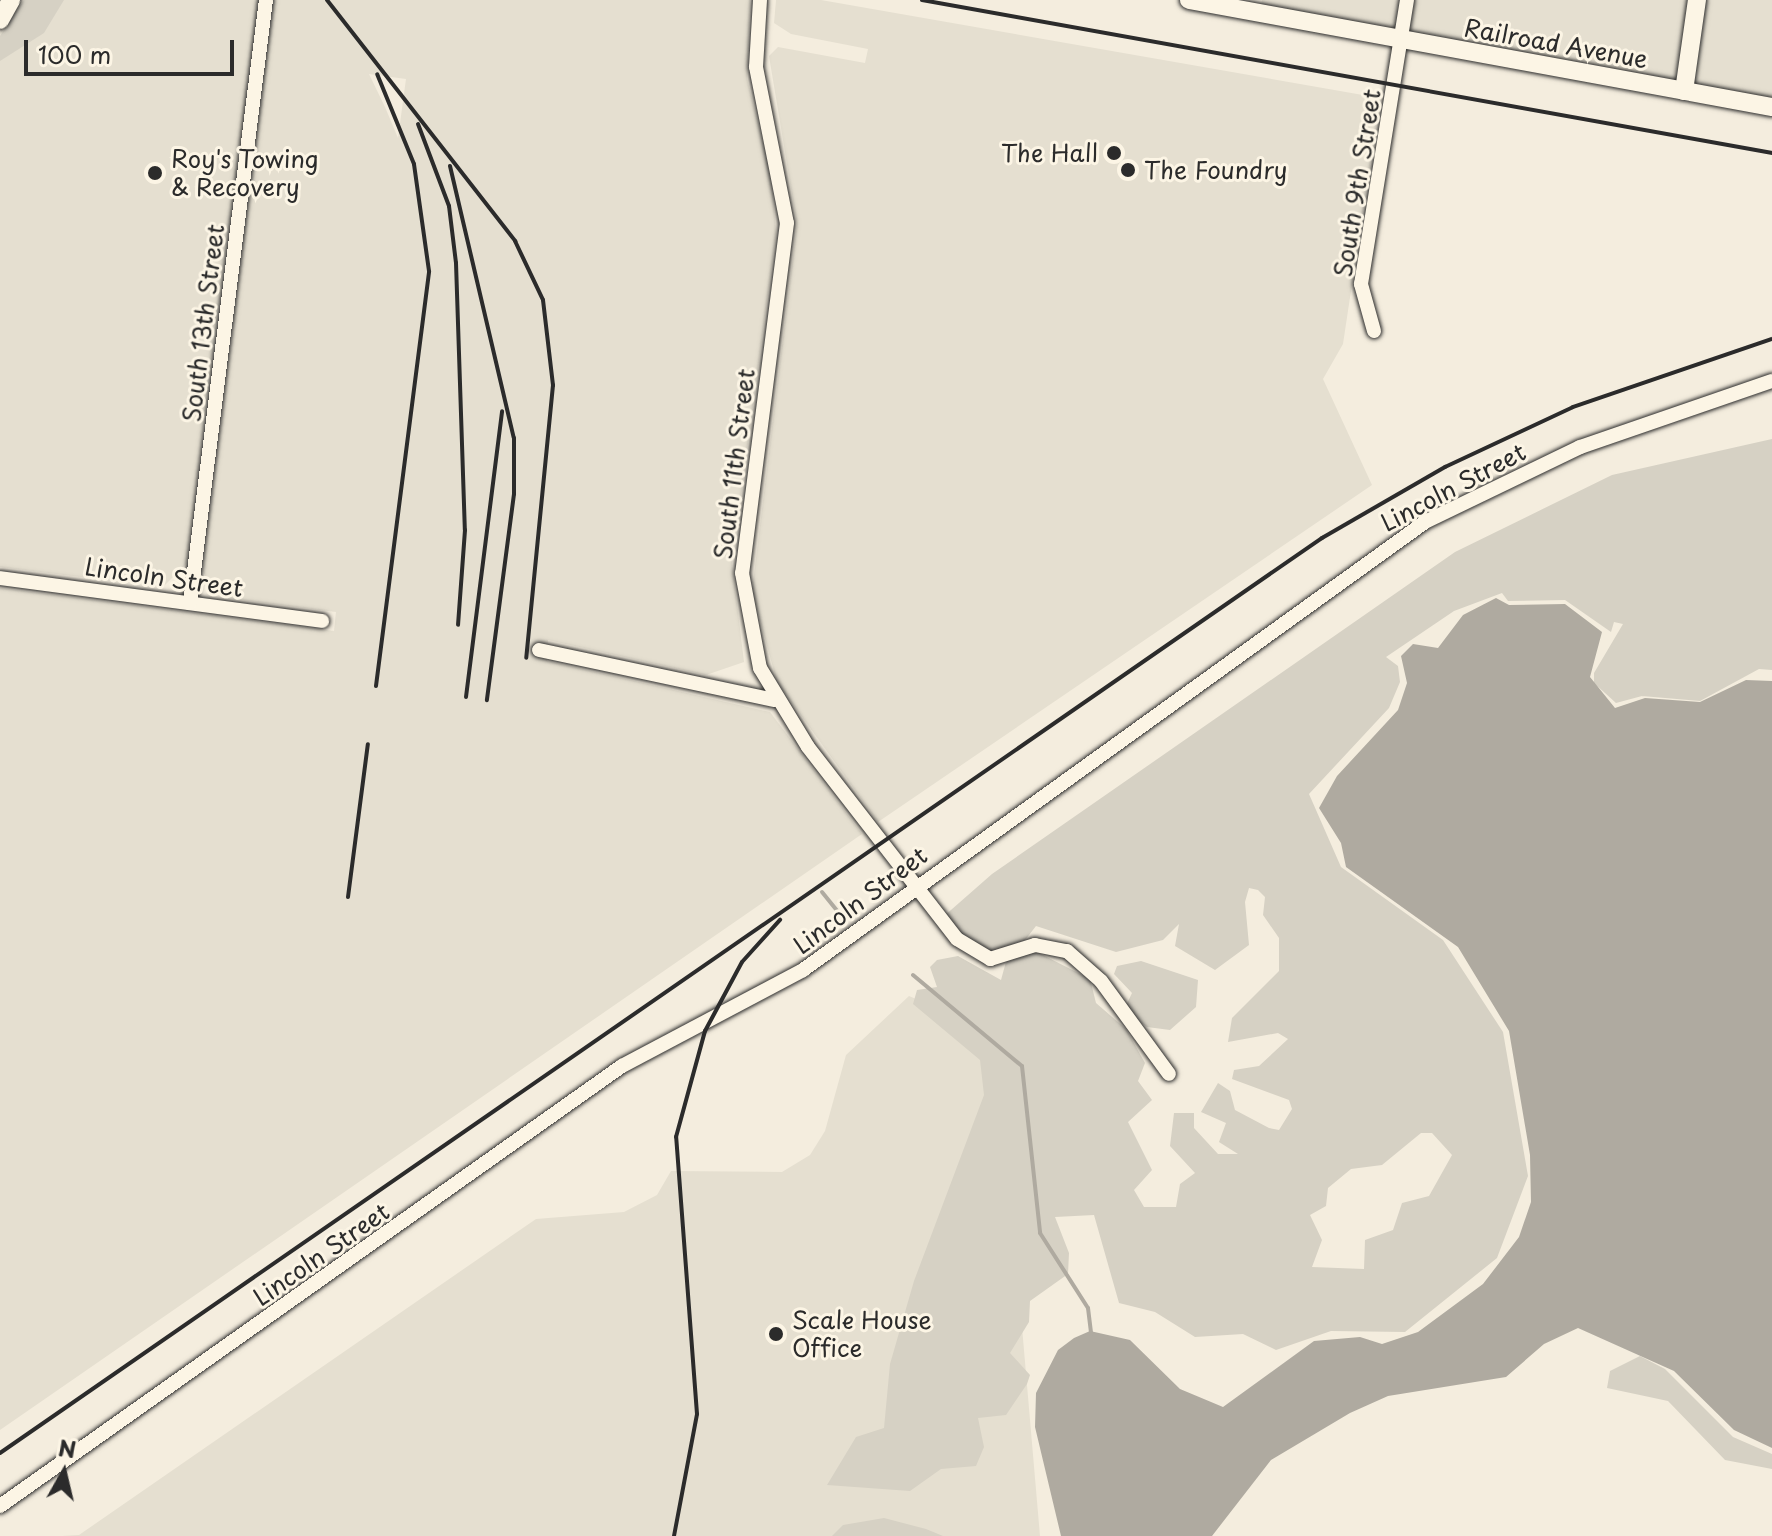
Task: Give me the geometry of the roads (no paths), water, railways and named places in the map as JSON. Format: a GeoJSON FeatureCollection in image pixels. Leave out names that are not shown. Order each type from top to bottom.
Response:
{"type":"FeatureCollection","features":[{"type":"Feature","properties":{"kind":"main road"},"geometry":{"type":"LineString","coordinates":[[0,20],[11,0]]}},
{"type":"Feature","properties":{"kind":"main road","name":"Railroad Avenue"},"geometry":{"type":"LineString","coordinates":[[1189,0],[1772,107]]}},
{"type":"Feature","properties":{"kind":"main road"},"geometry":{"type":"LineString","coordinates":[[1684,91],[1697,0]]}},
{"type":"Feature","properties":{"kind":"street","name":"South 13th Street"},"geometry":{"type":"LineString","coordinates":[[190,603],[266,0]]}},
{"type":"Feature","properties":{"kind":"street","name":"South 11th Street"},"geometry":{"type":"LineString","coordinates":[[760,0],[756,67],[787,236],[742,573],[751,643],[775,700],[915,886],[973,954],[1001,958],[1035,945],[1067,951],[1101,981],[1169,1074]]}},
{"type":"Feature","properties":{"kind":"street","name":"South 9th Street"},"geometry":{"type":"LineString","coordinates":[[1374,331],[1361,284],[1407,0]]}},
{"type":"Feature","properties":{"kind":"street","name":"Lincoln Street"},"geometry":{"type":"LineString","coordinates":[[0,1506],[622,1066],[669,1035],[771,991],[1425,522],[1580,447],[1772,381]]}},
{"type":"Feature","properties":{"kind":"street","name":"Lincoln Street"},"geometry":{"type":"LineString","coordinates":[[0,578],[322,621]]}},
{"type":"Feature","properties":{"kind":"street"},"geometry":{"type":"LineString","coordinates":[[539,650],[775,700]]}},
{"type":"Feature","properties":{"kind":"waterway"},"geometry":{"type":"LineString","coordinates":[[822,892],[844,919]]}},
{"type":"Feature","properties":{"kind":"waterway"},"geometry":{"type":"LineString","coordinates":[[913,975],[1022,1066],[1040,1233],[1088,1308],[1091,1334]]}},
{"type":"Feature","properties":{"kind":"railway"},"geometry":{"type":"LineString","coordinates":[[327,0],[515,241],[543,300],[553,385],[526,658]]}},
{"type":"Feature","properties":{"kind":"railway"},"geometry":{"type":"LineString","coordinates":[[922,0],[1772,153]]}},
{"type":"Feature","properties":{"kind":"railway"},"geometry":{"type":"LineString","coordinates":[[376,686],[429,271],[414,164],[377,74]]}},
{"type":"Feature","properties":{"kind":"railway"},"geometry":{"type":"LineString","coordinates":[[418,124],[449,206],[456,263],[465,530],[458,625]]}},
{"type":"Feature","properties":{"kind":"railway"},"geometry":{"type":"LineString","coordinates":[[450,166],[514,438],[514,494],[487,700]]}},
{"type":"Feature","properties":{"kind":"railway"},"geometry":{"type":"LineString","coordinates":[[0,1453],[1322,538],[1445,467],[1573,407],[1772,339]]}},
{"type":"Feature","properties":{"kind":"railway"},"geometry":{"type":"LineString","coordinates":[[466,697],[502,411]]}},
{"type":"Feature","properties":{"kind":"railway"},"geometry":{"type":"LineString","coordinates":[[348,897],[368,744]]}},
{"type":"Feature","properties":{"kind":"railway"},"geometry":{"type":"LineString","coordinates":[[674,1536],[697,1414],[676,1137],[705,1031],[742,962],[780,920]]}},
{"type":"Feature","properties":{"kind":"place","name":"The Hall"},"geometry":{"type":"Point","coordinates":[1114,153]}},
{"type":"Feature","properties":{"kind":"place","name":"The Foundry"},"geometry":{"type":"Point","coordinates":[1128,170]}},
{"type":"Feature","properties":{"kind":"place","name":"Roy's Towing & Recovery"},"geometry":{"type":"Point","coordinates":[155,173]}},
{"type":"Feature","properties":{"kind":"place","name":"Scale House Office"},"geometry":{"type":"Point","coordinates":[776,1334]}}]}
